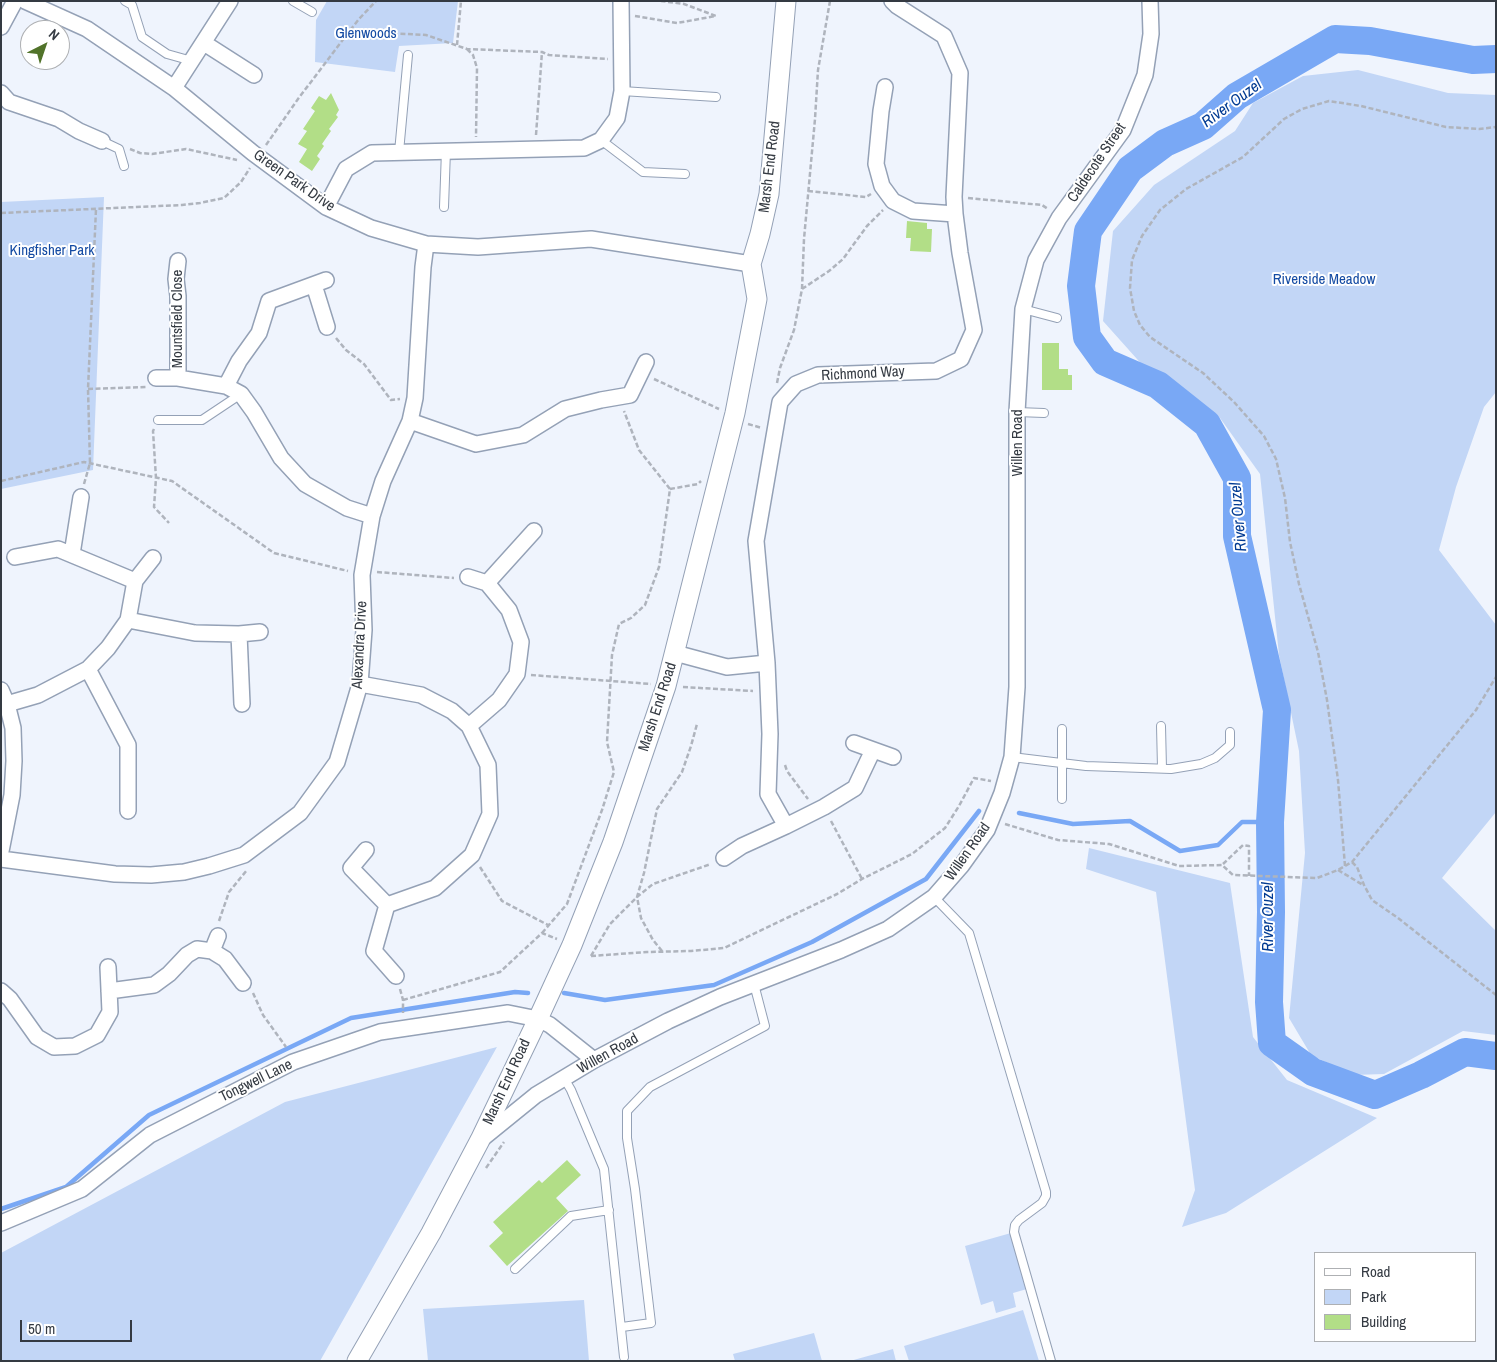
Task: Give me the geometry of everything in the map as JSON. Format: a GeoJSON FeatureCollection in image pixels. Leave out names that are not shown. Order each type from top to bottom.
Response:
{"type":"FeatureCollection","features":[{"type":"Feature","properties":{"kind":"street"},"geometry":{"type":"LineString","coordinates":[[1,27],[15,1]]}},
{"type":"Feature","properties":{"kind":"street","name":"Green Park Drive"},"geometry":{"type":"LineString","coordinates":[[25,1],[87,29],[174,88],[256,160],[326,207],[371,228],[426,244],[478,247],[591,239],[751,264]]}},
{"type":"Feature","properties":{"kind":"street"},"geometry":{"type":"LineString","coordinates":[[174,88],[230,1]]}},
{"type":"Feature","properties":{"kind":"street","name":"Marsh End Road"},"geometry":{"type":"LineString","coordinates":[[357,1361],[431,1233],[480,1140],[572,945],[613,842],[666,686],[735,413],[756,299],[751,264],[769,194],[786,1]]}},
{"type":"Feature","properties":{"kind":"street","name":"Caldecote Street"},"geometry":{"type":"LineString","coordinates":[[1036,260],[1059,218],[1123,130],[1145,75],[1151,34],[1150,1]]}},
{"type":"Feature","properties":{"kind":"street","name":"Richmond Way"},"geometry":{"type":"LineString","coordinates":[[786,826],[768,794],[770,734],[767,664],[756,542],[780,402],[796,384],[818,375],[936,371],[961,359],[974,330],[960,253],[954,197],[960,73],[944,36],[896,3]]}},
{"type":"Feature","properties":{"kind":"street"},"geometry":{"type":"LineString","coordinates":[[326,207],[346,169],[372,153],[584,148],[601,140],[617,118],[622,91],[621,8]]}},
{"type":"Feature","properties":{"kind":"street"},"geometry":{"type":"LineString","coordinates":[[204,43],[254,75]]}},
{"type":"Feature","properties":{"kind":"street"},"geometry":{"type":"LineString","coordinates":[[885,86],[876,164],[882,186],[893,201],[913,211],[955,214]]}},
{"type":"Feature","properties":{"kind":"street"},"geometry":{"type":"LineString","coordinates":[[1,94],[8,102],[59,119],[79,131],[102,141]]}},
{"type":"Feature","properties":{"kind":"street","name":"Alexandra Drive"},"geometry":{"type":"LineString","coordinates":[[1,859],[115,874],[151,875],[184,872],[244,855],[300,813],[337,762],[360,684],[364,630],[362,575],[372,516],[383,481],[410,421],[415,398],[426,244]]}},
{"type":"Feature","properties":{"kind":"street","name":"Willen Road"},"geometry":{"type":"LineString","coordinates":[[480,1140],[536,1095],[594,1060],[668,1021],[720,996],[841,950],[888,929],[934,898],[962,865],[987,830],[1002,794],[1012,758],[1017,687],[1017,412],[1023,309],[1036,260]]}},
{"type":"Feature","properties":{"kind":"street","name":"Mountsfield Close"},"geometry":{"type":"LineString","coordinates":[[178,261],[176,279],[178,296],[178,378]]}},
{"type":"Feature","properties":{"kind":"street"},"geometry":{"type":"LineString","coordinates":[[226,386],[239,361],[259,333],[269,301],[320,282],[327,327]]}},
{"type":"Feature","properties":{"kind":"street"},"geometry":{"type":"LineString","coordinates":[[410,421],[476,444],[523,436],[566,410],[601,400],[630,395],[644,368]]}},
{"type":"Feature","properties":{"kind":"street","name":"Mountsfield Close"},"geometry":{"type":"LineString","coordinates":[[156,378],[178,378],[226,386],[240,394],[254,412],[281,458],[305,484],[347,508],[372,516]]}},
{"type":"Feature","properties":{"kind":"street"},"geometry":{"type":"LineString","coordinates":[[72,554],[81,497]]}},
{"type":"Feature","properties":{"kind":"street"},"geometry":{"type":"LineString","coordinates":[[487,583],[534,531]]}},
{"type":"Feature","properties":{"kind":"street"},"geometry":{"type":"LineString","coordinates":[[15,557],[58,549],[135,581]]}},
{"type":"Feature","properties":{"kind":"street"},"geometry":{"type":"LineString","coordinates":[[7,704],[38,695],[88,669],[108,648],[128,620],[135,581],[153,558]]}},
{"type":"Feature","properties":{"kind":"street"},"geometry":{"type":"LineString","coordinates":[[468,577],[487,583],[509,610],[521,642],[517,674],[499,700],[469,726]]}},
{"type":"Feature","properties":{"kind":"street"},"geometry":{"type":"LineString","coordinates":[[128,620],[195,633],[239,634],[260,632]]}},
{"type":"Feature","properties":{"kind":"street"},"geometry":{"type":"LineString","coordinates":[[239,634],[242,704]]}},
{"type":"Feature","properties":{"kind":"street"},"geometry":{"type":"LineString","coordinates":[[675,653],[727,667],[767,664]]}},
{"type":"Feature","properties":{"kind":"street"},"geometry":{"type":"LineString","coordinates":[[88,669],[128,745],[128,811]]}},
{"type":"Feature","properties":{"kind":"street"},"geometry":{"type":"LineString","coordinates":[[360,684],[422,695],[452,711],[469,726],[488,765],[490,814],[472,856],[435,888],[387,905]]}},
{"type":"Feature","properties":{"kind":"street"},"geometry":{"type":"LineString","coordinates":[[1,690],[7,704],[13,728],[14,761],[12,796],[1,851]]}},
{"type":"Feature","properties":{"kind":"street"},"geometry":{"type":"LineString","coordinates":[[854,742],[893,757]]}},
{"type":"Feature","properties":{"kind":"street"},"geometry":{"type":"LineString","coordinates":[[724,858],[742,846],[824,807],[855,788],[873,750]]}},
{"type":"Feature","properties":{"kind":"street"},"geometry":{"type":"LineString","coordinates":[[366,850],[351,868],[387,905]]}},
{"type":"Feature","properties":{"kind":"street"},"geometry":{"type":"LineString","coordinates":[[387,905],[374,951],[396,976]]}},
{"type":"Feature","properties":{"kind":"street"},"geometry":{"type":"LineString","coordinates":[[108,991],[154,985],[169,974],[187,955],[197,949],[215,943],[243,983]]}},
{"type":"Feature","properties":{"kind":"street"},"geometry":{"type":"LineString","coordinates":[[1,990],[10,999],[37,1037],[54,1047],[75,1046],[97,1035],[110,1012],[108,967]]}},
{"type":"Feature","properties":{"kind":"street","name":"Tongwell Lane"},"geometry":{"type":"LineString","coordinates":[[1,1223],[82,1189],[150,1135],[293,1062],[380,1032],[508,1014],[538,1019]]}},
{"type":"Feature","properties":{"kind":"street"},"geometry":{"type":"LineString","coordinates":[[538,1019],[550,1025],[594,1060]]}},
{"type":"Feature","properties":{"kind":"lane"},"geometry":{"type":"LineString","coordinates":[[125,1],[132,5],[142,37],[168,54],[192,62]]}},
{"type":"Feature","properties":{"kind":"lane"},"geometry":{"type":"LineString","coordinates":[[293,1],[312,12]]}},
{"type":"Feature","properties":{"kind":"lane"},"geometry":{"type":"LineString","coordinates":[[399,152],[408,55]]}},
{"type":"Feature","properties":{"kind":"lane"},"geometry":{"type":"LineString","coordinates":[[622,91],[716,97]]}},
{"type":"Feature","properties":{"kind":"lane"},"geometry":{"type":"LineString","coordinates":[[601,140],[643,172],[685,174]]}},
{"type":"Feature","properties":{"kind":"lane"},"geometry":{"type":"LineString","coordinates":[[102,141],[119,149],[124,166]]}},
{"type":"Feature","properties":{"kind":"lane"},"geometry":{"type":"LineString","coordinates":[[444,207],[446,150]]}},
{"type":"Feature","properties":{"kind":"lane"},"geometry":{"type":"LineString","coordinates":[[1023,309],[1057,318]]}},
{"type":"Feature","properties":{"kind":"lane"},"geometry":{"type":"LineString","coordinates":[[158,420],[202,420],[240,394]]}},
{"type":"Feature","properties":{"kind":"lane"},"geometry":{"type":"LineString","coordinates":[[1017,412],[1044,413]]}},
{"type":"Feature","properties":{"kind":"lane"},"geometry":{"type":"LineString","coordinates":[[1161,726],[1162,768]]}},
{"type":"Feature","properties":{"kind":"lane"},"geometry":{"type":"LineString","coordinates":[[1062,729],[1062,799]]}},
{"type":"Feature","properties":{"kind":"lane"},"geometry":{"type":"LineString","coordinates":[[1012,758],[1086,766],[1171,768],[1201,764],[1215,758],[1230,744],[1230,732]]}},
{"type":"Feature","properties":{"kind":"lane"},"geometry":{"type":"LineString","coordinates":[[934,898],[969,933],[1046,1192],[1042,1204],[1019,1220],[1015,1225],[1014,1232],[1051,1361]]}},
{"type":"Feature","properties":{"kind":"lane"},"geometry":{"type":"LineString","coordinates":[[622,1327],[651,1323],[627,1138],[628,1111],[650,1087],[765,1026],[754,984]]}},
{"type":"Feature","properties":{"kind":"lane"},"geometry":{"type":"LineString","coordinates":[[564,1078],[571,1090],[604,1169],[624,1358]]}},
{"type":"Feature","properties":{"kind":"lane"},"geometry":{"type":"LineString","coordinates":[[515,1270],[571,1216],[609,1210]]}},
{"type":"Feature","properties":{"kind":"path"},"geometry":{"type":"LineString","coordinates":[[1,213],[182,205],[224,198],[241,182],[298,99],[359,19],[376,1]]}},
{"type":"Feature","properties":{"kind":"path"},"geometry":{"type":"LineString","coordinates":[[457,45],[461,1]]}},
{"type":"Feature","properties":{"kind":"path"},"geometry":{"type":"LineString","coordinates":[[621,8],[677,23],[716,16],[684,4],[661,1]]}},
{"type":"Feature","properties":{"kind":"path"},"geometry":{"type":"LineString","coordinates":[[776,385],[794,330],[802,289],[818,70],[830,1]]}},
{"type":"Feature","properties":{"kind":"path"},"geometry":{"type":"LineString","coordinates":[[348,34],[366,32],[426,35],[468,49],[542,52],[549,55],[622,60]]}},
{"type":"Feature","properties":{"kind":"path"},"geometry":{"type":"LineString","coordinates":[[468,49],[477,68],[476,150]]}},
{"type":"Feature","properties":{"kind":"path"},"geometry":{"type":"LineString","coordinates":[[535,150],[542,52]]}},
{"type":"Feature","properties":{"kind":"path"},"geometry":{"type":"LineString","coordinates":[[1345,866],[1337,771],[1327,700],[1318,652],[1299,584],[1290,542],[1285,498],[1276,459],[1264,436],[1234,402],[1203,372],[1150,337],[1140,325],[1134,311],[1130,288],[1132,260],[1142,236],[1160,210],[1186,189],[1243,157],[1284,119],[1302,109],[1329,101],[1361,106],[1446,127],[1479,129],[1496,127]]}},
{"type":"Feature","properties":{"kind":"path"},"geometry":{"type":"LineString","coordinates":[[102,141],[140,153],[152,154],[186,149],[256,160]]}},
{"type":"Feature","properties":{"kind":"path"},"geometry":{"type":"LineString","coordinates":[[808,191],[866,197],[882,186]]}},
{"type":"Feature","properties":{"kind":"path"},"geometry":{"type":"LineString","coordinates":[[954,197],[1042,205],[1059,218]]}},
{"type":"Feature","properties":{"kind":"path"},"geometry":{"type":"LineString","coordinates":[[802,289],[843,259],[867,226],[893,201]]}},
{"type":"Feature","properties":{"kind":"path"},"geometry":{"type":"LineString","coordinates":[[81,497],[90,463],[88,389],[96,209]]}},
{"type":"Feature","properties":{"kind":"path"},"geometry":{"type":"LineString","coordinates":[[327,327],[346,350],[364,364],[391,400],[415,398]]}},
{"type":"Feature","properties":{"kind":"path"},"geometry":{"type":"LineString","coordinates":[[644,368],[721,410],[745,416],[746,424],[766,430]]}},
{"type":"Feature","properties":{"kind":"path"},"geometry":{"type":"LineString","coordinates":[[88,389],[152,387],[156,378]]}},
{"type":"Feature","properties":{"kind":"path"},"geometry":{"type":"LineString","coordinates":[[542,933],[567,904],[614,772],[607,742],[612,655],[619,624],[631,618],[644,605],[659,568],[670,489],[639,450],[619,398]]}},
{"type":"Feature","properties":{"kind":"path"},"geometry":{"type":"LineString","coordinates":[[158,420],[153,431],[156,478],[154,507],[169,522]]}},
{"type":"Feature","properties":{"kind":"path"},"geometry":{"type":"LineString","coordinates":[[1,481],[84,462],[90,463],[172,482],[274,554],[362,575],[374,571],[459,579],[468,577]]}},
{"type":"Feature","properties":{"kind":"path"},"geometry":{"type":"LineString","coordinates":[[670,489],[698,484],[703,480]]}},
{"type":"Feature","properties":{"kind":"path"},"geometry":{"type":"LineString","coordinates":[[517,674],[768,692]]}},
{"type":"Feature","properties":{"kind":"path"},"geometry":{"type":"LineString","coordinates":[[1222,865],[1233,875],[1318,878],[1352,862],[1476,710],[1496,677]]}},
{"type":"Feature","properties":{"kind":"path"},"geometry":{"type":"LineString","coordinates":[[662,952],[641,918],[637,897],[644,873],[657,809],[682,772],[697,724]]}},
{"type":"Feature","properties":{"kind":"path"},"geometry":{"type":"LineString","coordinates":[[591,956],[724,948],[836,894],[912,854],[945,828],[974,778],[991,781]]}},
{"type":"Feature","properties":{"kind":"path"},"geometry":{"type":"LineString","coordinates":[[1004,824],[1058,840],[1109,844],[1179,866],[1222,865],[1243,845],[1248,846],[1249,876]]}},
{"type":"Feature","properties":{"kind":"path"},"geometry":{"type":"LineString","coordinates":[[215,943],[215,931],[229,892],[248,867],[244,855]]}},
{"type":"Feature","properties":{"kind":"path"},"geometry":{"type":"LineString","coordinates":[[472,856],[502,901],[548,925]]}},
{"type":"Feature","properties":{"kind":"path"},"geometry":{"type":"LineString","coordinates":[[1352,862],[1358,867],[1364,885],[1372,900],[1398,918],[1496,996]]}},
{"type":"Feature","properties":{"kind":"path"},"geometry":{"type":"LineString","coordinates":[[1338,870],[1364,885]]}},
{"type":"Feature","properties":{"kind":"path"},"geometry":{"type":"LineString","coordinates":[[243,983],[252,992],[263,1015],[286,1047]]}},
{"type":"Feature","properties":{"kind":"green space","name":"Glenwoods"},"geometry":{"type":"Polygon","coordinates":[[[327,1],[458,1],[453,43],[399,46],[395,72],[315,62],[316,20],[327,1]]]}},
{"type":"Feature","properties":{"kind":"green space","name":"Riverside Meadow"},"geometry":{"type":"Polygon","coordinates":[[[1358,70],[1448,93],[1496,95],[1496,392],[1484,407],[1456,487],[1439,550],[1496,625],[1496,812],[1442,878],[1496,931],[1496,1035],[1463,1031],[1384,1074],[1353,1075],[1311,1055],[1289,1018],[1305,853],[1299,751],[1279,655],[1260,474],[1220,418],[1145,368],[1103,321],[1113,231],[1154,185],[1235,131],[1253,103],[1303,76],[1358,70]]]}},
{"type":"Feature","properties":{"kind":"green space","name":"Kingfisher Park"},"geometry":{"type":"Polygon","coordinates":[[[104,197],[93,470],[1,489],[1,202],[104,197]]]}},
{"type":"Feature","properties":{"kind":"green space"},"geometry":{"type":"Polygon","coordinates":[[[1089,848],[1230,883],[1253,1037],[1287,1080],[1377,1118],[1226,1213],[1182,1227],[1195,1190],[1156,892],[1086,869],[1089,848]]]}},
{"type":"Feature","properties":{"kind":"green space"},"geometry":{"type":"Polygon","coordinates":[[[497,1047],[320,1361],[1,1361],[1,1253],[285,1102],[497,1047]]]}},
{"type":"Feature","properties":{"kind":"green space"},"geometry":{"type":"Polygon","coordinates":[[[1011,1233],[1027,1289],[1013,1293],[1016,1307],[996,1313],[993,1301],[981,1305],[965,1246],[1011,1233]]]}},
{"type":"Feature","properties":{"kind":"green space"},"geometry":{"type":"Polygon","coordinates":[[[584,1300],[589,1361],[428,1361],[423,1309],[584,1300]]]}},
{"type":"Feature","properties":{"kind":"green space"},"geometry":{"type":"Polygon","coordinates":[[[1023,1310],[1039,1361],[909,1361],[904,1346],[1023,1310]]]}},
{"type":"Feature","properties":{"kind":"green space"},"geometry":{"type":"Polygon","coordinates":[[[814,1333],[822,1361],[735,1361],[733,1354],[814,1333]]]}},
{"type":"Feature","properties":{"kind":"green space"},"geometry":{"type":"Polygon","coordinates":[[[893,1349],[896,1361],[850,1361],[893,1349]]]}},
{"type":"Feature","properties":{"kind":"building"},"geometry":{"type":"Polygon","coordinates":[[[331,93],[339,110],[336,115],[338,117],[329,129],[331,131],[322,144],[324,146],[317,156],[320,159],[312,171],[299,162],[307,149],[298,144],[307,131],[303,129],[315,111],[311,108],[319,96],[326,100],[331,93]]]}},
{"type":"Feature","properties":{"kind":"building"},"geometry":{"type":"Polygon","coordinates":[[[907,221],[927,223],[927,229],[932,229],[931,252],[910,251],[911,238],[906,238],[907,221]]]}},
{"type":"Feature","properties":{"kind":"building"},"geometry":{"type":"Polygon","coordinates":[[[1042,343],[1059,343],[1059,369],[1068,369],[1068,375],[1072,375],[1072,390],[1042,390],[1042,343]]]}},
{"type":"Feature","properties":{"kind":"building"},"geometry":{"type":"Polygon","coordinates":[[[567,1160],[581,1175],[556,1198],[568,1211],[507,1266],[489,1246],[503,1233],[493,1222],[539,1180],[542,1183],[567,1160]]]}},
{"type":"Feature","properties":{"kind":"waterway","name":"River Ouzel"},"geometry":{"type":"LineString","coordinates":[[1496,59],[1473,60],[1370,41],[1335,39],[1237,96],[1203,126],[1165,143],[1130,169],[1088,231],[1081,286],[1087,337],[1105,362],[1158,385],[1207,424],[1237,478],[1237,536],[1277,710],[1270,822],[1269,1002],[1272,1043],[1313,1072],[1375,1095],[1421,1075],[1465,1052],[1496,1056]]}},
{"type":"Feature","properties":{"kind":"waterway"},"geometry":{"type":"LineString","coordinates":[[564,993],[605,1000],[714,985],[812,942],[926,879],[979,811]]}},
{"type":"Feature","properties":{"kind":"waterway"},"geometry":{"type":"LineString","coordinates":[[1019,813],[1073,824],[1130,821],[1180,851],[1218,845],[1242,822],[1270,822]]}},
{"type":"Feature","properties":{"kind":"waterway"},"geometry":{"type":"LineString","coordinates":[[1,1209],[66,1187],[149,1115],[351,1018],[515,992],[528,993]]}}]}
